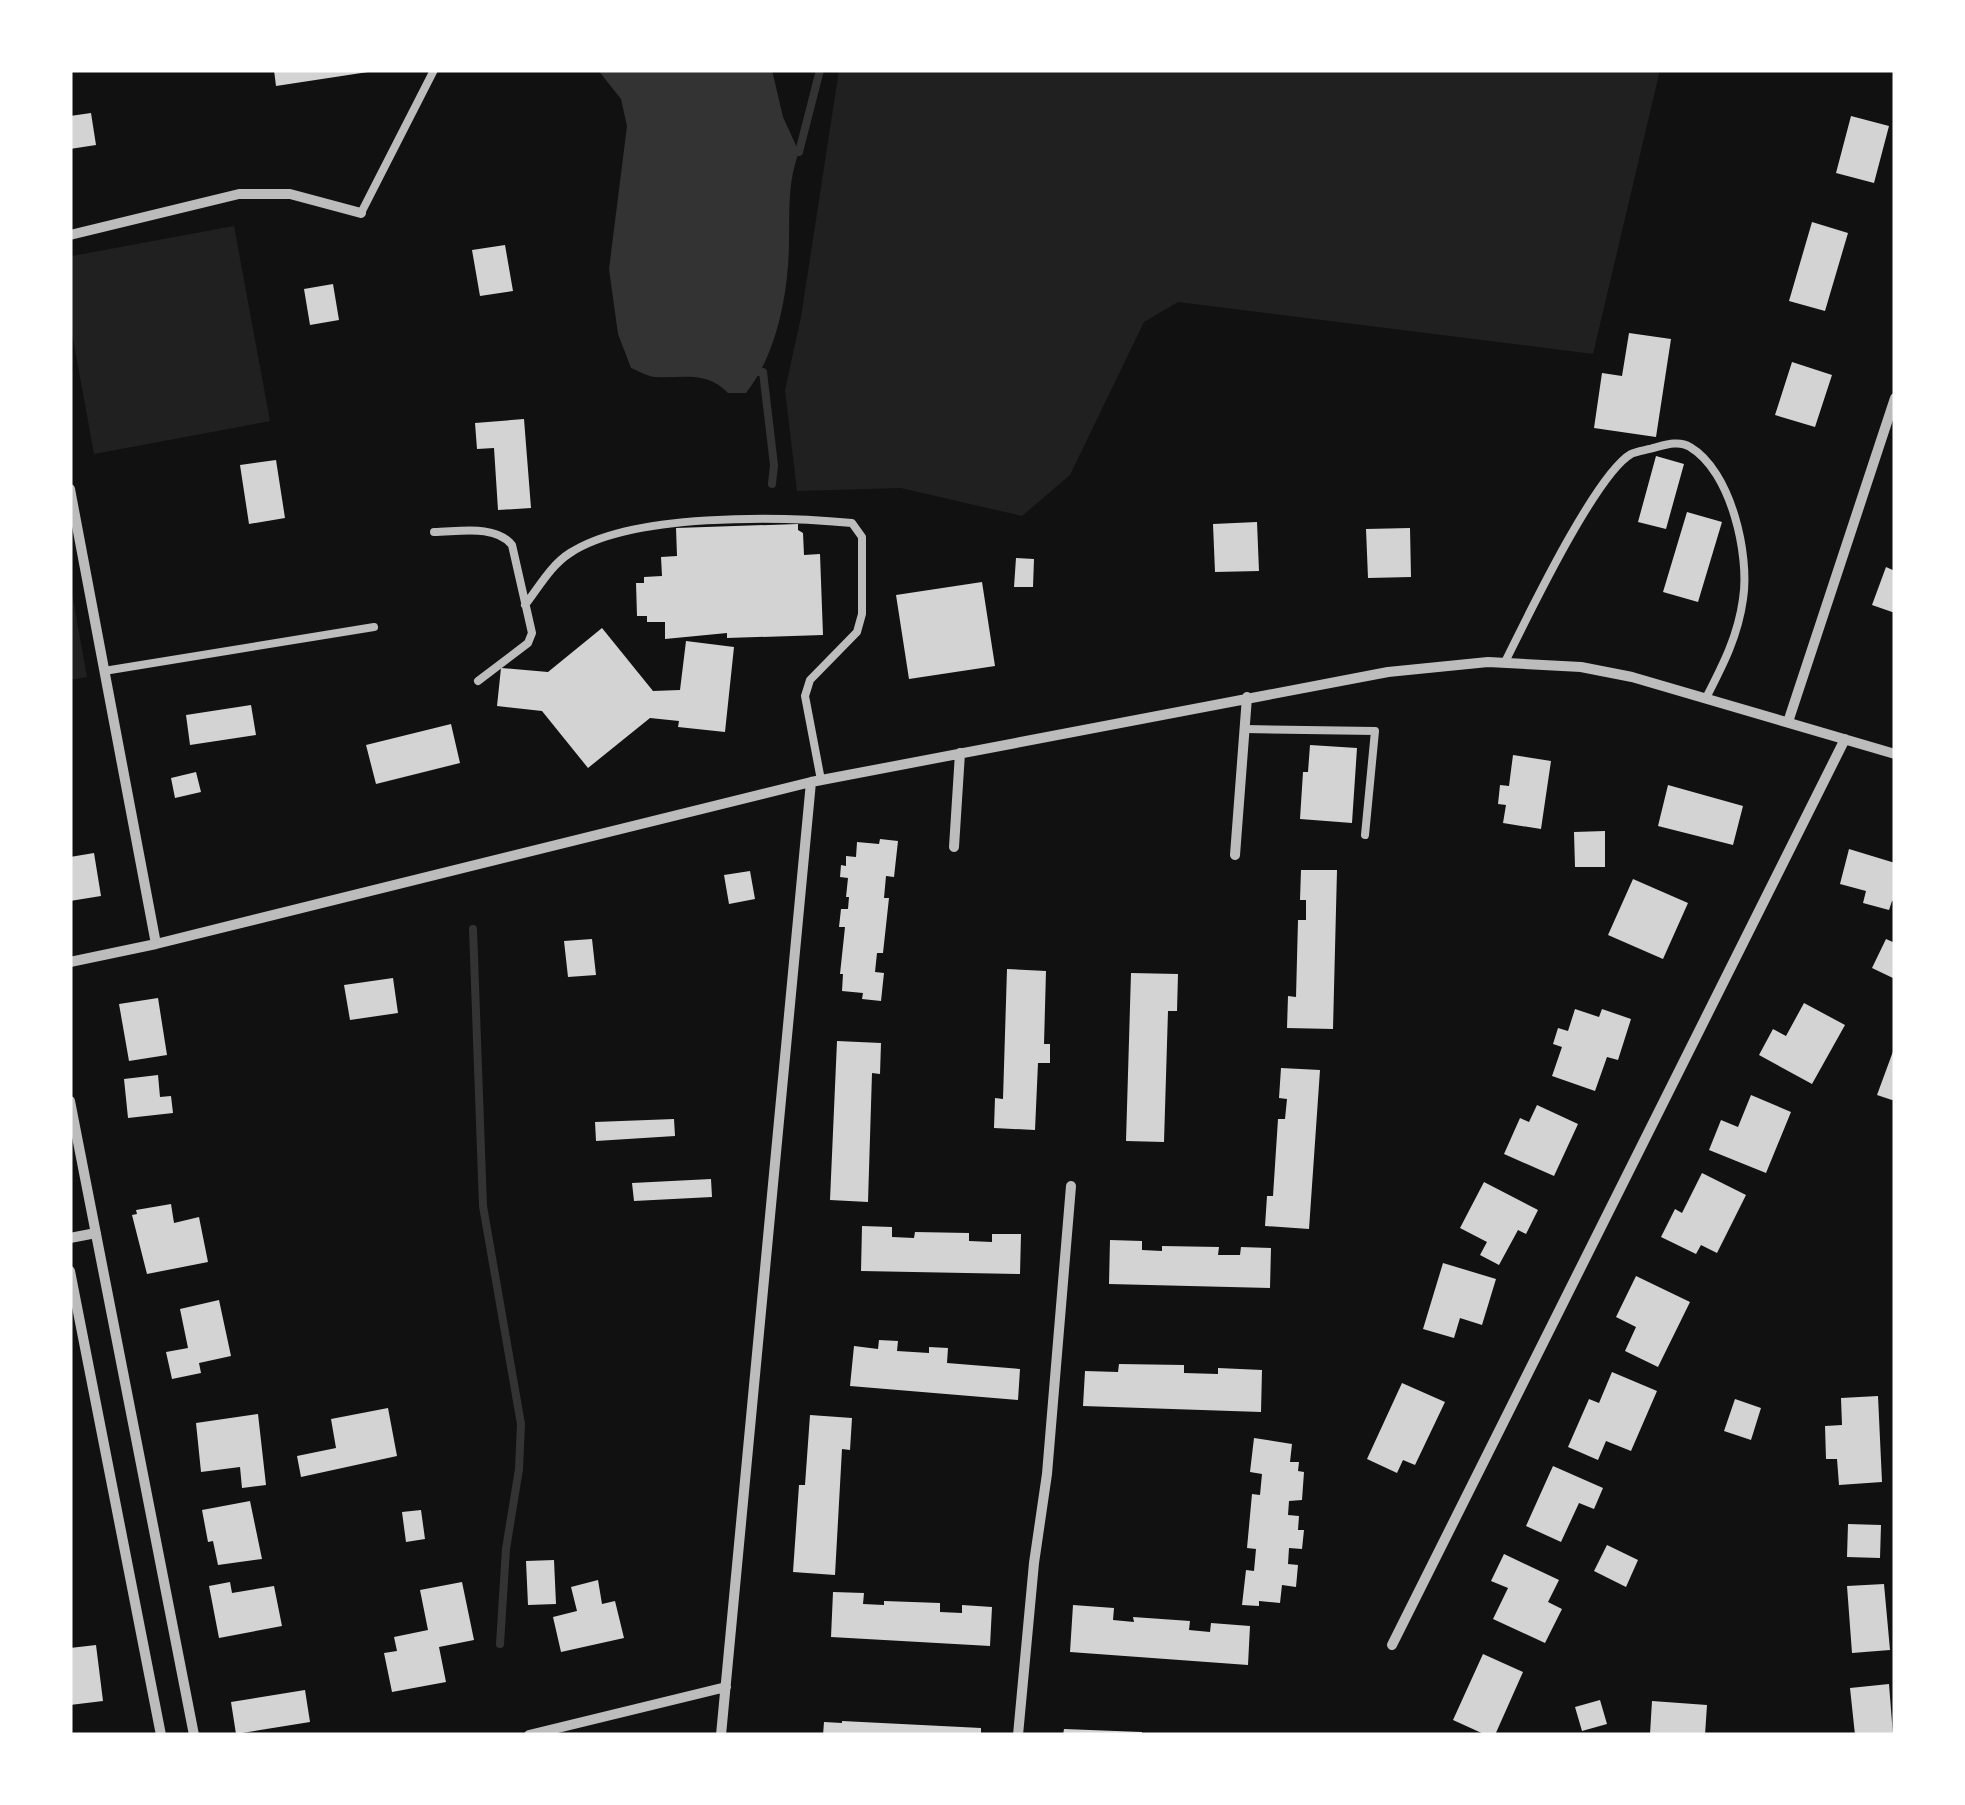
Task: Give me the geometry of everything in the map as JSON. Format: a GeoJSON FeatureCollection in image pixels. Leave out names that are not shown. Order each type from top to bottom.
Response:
{"type":"FeatureCollection","features":[{"type":"Feature","properties":{"kind":"street"},"geometry":{"type":"LineString","coordinates":[[70,235],[239,194],[290,194],[361,213]]}},
{"type":"Feature","properties":{"kind":"street"},"geometry":{"type":"LineString","coordinates":[[1788,722],[1895,398]]}},
{"type":"Feature","properties":{"kind":"street"},"geometry":{"type":"LineString","coordinates":[[70,489],[156,944]]}},
{"type":"Feature","properties":{"kind":"street"},"geometry":{"type":"LineString","coordinates":[[70,962],[816,781],[1388,672],[1505,662],[1581,667],[1632,677],[1895,754]]}},
{"type":"Feature","properties":{"kind":"street"},"geometry":{"type":"LineString","coordinates":[[1235,856],[1247,696]]}},
{"type":"Feature","properties":{"kind":"street"},"geometry":{"type":"LineString","coordinates":[[1392,1645],[1845,739]]}},
{"type":"Feature","properties":{"kind":"street"},"geometry":{"type":"LineString","coordinates":[[954,847],[960,753]]}},
{"type":"Feature","properties":{"kind":"street"},"geometry":{"type":"LineString","coordinates":[[721,1735],[816,781]]}},
{"type":"Feature","properties":{"kind":"street"},"geometry":{"type":"LineString","coordinates":[[70,1101],[194,1735]]}},
{"type":"Feature","properties":{"kind":"street"},"geometry":{"type":"LineString","coordinates":[[1018,1735],[1071,1186]]}},
{"type":"Feature","properties":{"kind":"street"},"geometry":{"type":"LineString","coordinates":[[70,1238],[96,1233]]}},
{"type":"Feature","properties":{"kind":"street"},"geometry":{"type":"LineString","coordinates":[[70,1271],[161,1735]]}},
{"type":"Feature","properties":{"kind":"street"},"geometry":{"type":"LineString","coordinates":[[529,1735],[726,1688]]}},
{"type":"Feature","properties":{"kind":"lane"},"geometry":{"type":"LineString","coordinates":[[361,213],[434,70]]}},
{"type":"Feature","properties":{"kind":"lane"},"geometry":{"type":"LineString","coordinates":[[1505,662],[1602,485],[1631,454],[1673,443],[1688,445],[1708,463],[1729,500],[1740,530],[1744,561],[1744,596],[1734,644],[1706,698]]}},
{"type":"Feature","properties":{"kind":"lane"},"geometry":{"type":"LineString","coordinates":[[525,605],[559,561],[575,550],[644,527],[740,520],[852,522],[862,537],[862,614],[857,632],[810,680],[806,696],[816,781]]}},
{"type":"Feature","properties":{"kind":"lane"},"geometry":{"type":"LineString","coordinates":[[434,532],[492,532],[506,537],[512,545],[532,633],[528,643],[478,682]]}},
{"type":"Feature","properties":{"kind":"lane"},"geometry":{"type":"LineString","coordinates":[[104,671],[374,627]]}},
{"type":"Feature","properties":{"kind":"lane"},"geometry":{"type":"LineString","coordinates":[[1244,729],[1376,731],[1365,835]]}},
{"type":"Feature","properties":{"kind":"shaded area"},"geometry":{"type":"Polygon","coordinates":[[[598,70],[772,70],[783,117],[799,152],[791,187],[783,303],[766,360],[746,393],[728,393],[702,378],[655,377],[631,368],[618,334],[609,269],[627,126],[621,99],[598,70]]]}},
{"type":"Feature","properties":{"kind":"shaded area"},"geometry":{"type":"Polygon","coordinates":[[[839,70],[1660,70],[1593,354],[1178,302],[1144,322],[1070,475],[1022,516],[901,488],[797,491],[785,390],[801,317],[839,70]]]}},
{"type":"Feature","properties":{"kind":"shaded area"},"geometry":{"type":"Polygon","coordinates":[[[234,226],[270,421],[94,454],[70,322],[72,256],[234,226]]]}},
{"type":"Feature","properties":{"kind":"shaded area"},"geometry":{"type":"Polygon","coordinates":[[[70,582],[87,677],[70,680],[70,582]]]}},
{"type":"Feature","properties":{"kind":"building"},"geometry":{"type":"Polygon","coordinates":[[[274,70],[368,70],[368,72],[276,86],[274,70]]]}},
{"type":"Feature","properties":{"kind":"building"},"geometry":{"type":"Polygon","coordinates":[[[91,113],[96,145],[70,149],[70,116],[91,113]]]}},
{"type":"Feature","properties":{"kind":"building"},"geometry":{"type":"Polygon","coordinates":[[[1851,116],[1889,126],[1874,183],[1836,173],[1851,116]]]}},
{"type":"Feature","properties":{"kind":"building"},"geometry":{"type":"Polygon","coordinates":[[[1812,222],[1848,233],[1825,311],[1789,301],[1812,222]]]}},
{"type":"Feature","properties":{"kind":"building"},"geometry":{"type":"Polygon","coordinates":[[[505,245],[513,291],[480,296],[472,250],[505,245]]]}},
{"type":"Feature","properties":{"kind":"building"},"geometry":{"type":"Polygon","coordinates":[[[333,284],[339,320],[310,325],[304,289],[333,284]]]}},
{"type":"Feature","properties":{"kind":"building"},"geometry":{"type":"Polygon","coordinates":[[[1629,333],[1671,339],[1656,437],[1594,428],[1602,373],[1622,376],[1629,333]]]}},
{"type":"Feature","properties":{"kind":"building"},"geometry":{"type":"Polygon","coordinates":[[[1792,362],[1832,375],[1815,427],[1775,415],[1792,362]]]}},
{"type":"Feature","properties":{"kind":"building"},"geometry":{"type":"Polygon","coordinates":[[[524,419],[531,508],[498,510],[494,448],[477,449],[475,423],[524,419]]]}},
{"type":"Feature","properties":{"kind":"building"},"geometry":{"type":"Polygon","coordinates":[[[1656,456],[1684,464],[1666,529],[1638,522],[1656,456]]]}},
{"type":"Feature","properties":{"kind":"building"},"geometry":{"type":"Polygon","coordinates":[[[276,460],[285,518],[249,524],[240,465],[276,460]]]}},
{"type":"Feature","properties":{"kind":"building"},"geometry":{"type":"Polygon","coordinates":[[[1687,512],[1722,522],[1698,602],[1663,592],[1687,512]]]}},
{"type":"Feature","properties":{"kind":"building"},"geometry":{"type":"Polygon","coordinates":[[[1257,522],[1259,571],[1215,572],[1213,524],[1257,522]]]}},
{"type":"Feature","properties":{"kind":"building"},"geometry":{"type":"Polygon","coordinates":[[[798,524],[803,533],[804,555],[820,554],[823,635],[727,638],[727,633],[665,639],[665,622],[647,622],[647,616],[637,616],[636,583],[644,583],[644,577],[662,576],[661,557],[677,556],[676,528],[798,524]]]}},
{"type":"Feature","properties":{"kind":"building"},"geometry":{"type":"Polygon","coordinates":[[[1410,528],[1411,577],[1368,578],[1366,529],[1410,528]]]}},
{"type":"Feature","properties":{"kind":"building"},"geometry":{"type":"Polygon","coordinates":[[[1016,558],[1034,559],[1033,587],[1014,587],[1016,558]]]}},
{"type":"Feature","properties":{"kind":"building"},"geometry":{"type":"Polygon","coordinates":[[[1886,567],[1895,571],[1895,613],[1872,605],[1886,567]]]}},
{"type":"Feature","properties":{"kind":"building"},"geometry":{"type":"Polygon","coordinates":[[[982,582],[995,666],[909,679],[896,595],[982,582]]]}},
{"type":"Feature","properties":{"kind":"building"},"geometry":{"type":"Polygon","coordinates":[[[602,628],[653,691],[680,690],[686,641],[734,647],[725,732],[678,727],[679,721],[650,718],[588,768],[542,711],[497,706],[501,668],[548,672],[602,628]]]}},
{"type":"Feature","properties":{"kind":"building"},"geometry":{"type":"Polygon","coordinates":[[[251,705],[256,735],[190,745],[186,715],[251,705]]]}},
{"type":"Feature","properties":{"kind":"building"},"geometry":{"type":"Polygon","coordinates":[[[451,724],[460,763],[376,784],[366,745],[451,724]]]}},
{"type":"Feature","properties":{"kind":"building"},"geometry":{"type":"Polygon","coordinates":[[[1310,745],[1357,748],[1352,823],[1300,819],[1303,772],[1308,772],[1310,745]]]}},
{"type":"Feature","properties":{"kind":"building"},"geometry":{"type":"Polygon","coordinates":[[[1513,755],[1551,761],[1541,829],[1503,823],[1506,805],[1498,804],[1500,785],[1509,786],[1513,755]]]}},
{"type":"Feature","properties":{"kind":"building"},"geometry":{"type":"Polygon","coordinates":[[[196,772],[201,792],[175,798],[171,778],[196,772]]]}},
{"type":"Feature","properties":{"kind":"building"},"geometry":{"type":"Polygon","coordinates":[[[1668,785],[1743,806],[1733,845],[1658,826],[1668,785]]]}},
{"type":"Feature","properties":{"kind":"building"},"geometry":{"type":"Polygon","coordinates":[[[1605,831],[1605,867],[1575,867],[1574,832],[1605,831]]]}},
{"type":"Feature","properties":{"kind":"building"},"geometry":{"type":"Polygon","coordinates":[[[880,839],[898,841],[894,877],[886,876],[884,898],[889,898],[883,953],[877,953],[875,972],[884,973],[881,1001],[862,999],[863,993],[842,991],[845,927],[839,927],[841,909],[848,909],[849,897],[848,878],[840,877],[841,865],[846,866],[846,856],[856,857],[857,842],[879,844],[880,839]]]}},
{"type":"Feature","properties":{"kind":"building"},"geometry":{"type":"Polygon","coordinates":[[[1849,849],[1895,863],[1895,901],[1889,910],[1863,903],[1866,891],[1840,884],[1849,849]]]}},
{"type":"Feature","properties":{"kind":"building"},"geometry":{"type":"Polygon","coordinates":[[[94,853],[101,896],[70,901],[70,857],[94,853]]]}},
{"type":"Feature","properties":{"kind":"building"},"geometry":{"type":"Polygon","coordinates":[[[1301,870],[1337,870],[1333,1029],[1287,1028],[1288,996],[1296,997],[1298,920],[1306,920],[1306,900],[1300,900],[1301,870]]]}},
{"type":"Feature","properties":{"kind":"building"},"geometry":{"type":"Polygon","coordinates":[[[750,871],[755,899],[729,904],[724,875],[750,871]]]}},
{"type":"Feature","properties":{"kind":"building"},"geometry":{"type":"Polygon","coordinates":[[[1633,879],[1688,903],[1663,959],[1608,935],[1633,879]]]}},
{"type":"Feature","properties":{"kind":"building"},"geometry":{"type":"Polygon","coordinates":[[[592,939],[596,975],[568,977],[564,941],[592,939]]]}},
{"type":"Feature","properties":{"kind":"building"},"geometry":{"type":"Polygon","coordinates":[[[1886,939],[1895,943],[1895,979],[1872,968],[1886,939]]]}},
{"type":"Feature","properties":{"kind":"building"},"geometry":{"type":"Polygon","coordinates":[[[1007,969],[1046,971],[1044,1044],[1050,1044],[1050,1063],[1038,1063],[1035,1130],[994,1128],[995,1098],[1003,1099],[1007,969]]]}},
{"type":"Feature","properties":{"kind":"building"},"geometry":{"type":"Polygon","coordinates":[[[1131,973],[1178,974],[1177,1011],[1168,1011],[1164,1142],[1126,1141],[1131,973]]]}},
{"type":"Feature","properties":{"kind":"building"},"geometry":{"type":"Polygon","coordinates":[[[393,978],[398,1013],[350,1020],[344,985],[393,978]]]}},
{"type":"Feature","properties":{"kind":"building"},"geometry":{"type":"Polygon","coordinates":[[[158,998],[167,1055],[129,1061],[119,1004],[158,998]]]}},
{"type":"Feature","properties":{"kind":"building"},"geometry":{"type":"Polygon","coordinates":[[[1804,1003],[1845,1025],[1812,1084],[1759,1055],[1773,1029],[1786,1036],[1804,1003]]]}},
{"type":"Feature","properties":{"kind":"building"},"geometry":{"type":"Polygon","coordinates":[[[1575,1009],[1599,1017],[1602,1009],[1631,1019],[1618,1060],[1607,1057],[1595,1091],[1552,1076],[1562,1047],[1553,1044],[1558,1028],[1568,1031],[1575,1009]]]}},
{"type":"Feature","properties":{"kind":"building"},"geometry":{"type":"Polygon","coordinates":[[[837,1041],[881,1043],[880,1074],[872,1073],[868,1202],[830,1200],[837,1041]]]}},
{"type":"Feature","properties":{"kind":"building"},"geometry":{"type":"Polygon","coordinates":[[[1895,1046],[1895,1101],[1877,1095],[1895,1046]]]}},
{"type":"Feature","properties":{"kind":"building"},"geometry":{"type":"Polygon","coordinates":[[[1281,1068],[1320,1070],[1309,1229],[1265,1226],[1267,1196],[1273,1196],[1278,1119],[1285,1119],[1287,1099],[1279,1098],[1281,1068]]]}},
{"type":"Feature","properties":{"kind":"building"},"geometry":{"type":"Polygon","coordinates":[[[158,1075],[160,1097],[171,1096],[173,1113],[128,1118],[124,1079],[158,1075]]]}},
{"type":"Feature","properties":{"kind":"building"},"geometry":{"type":"Polygon","coordinates":[[[1751,1095],[1791,1112],[1766,1173],[1709,1150],[1721,1120],[1738,1127],[1751,1095]]]}},
{"type":"Feature","properties":{"kind":"building"},"geometry":{"type":"Polygon","coordinates":[[[1537,1105],[1578,1124],[1554,1176],[1504,1154],[1520,1118],[1529,1122],[1537,1105]]]}},
{"type":"Feature","properties":{"kind":"building"},"geometry":{"type":"Polygon","coordinates":[[[674,1119],[675,1136],[596,1141],[595,1122],[674,1119]]]}},
{"type":"Feature","properties":{"kind":"building"},"geometry":{"type":"Polygon","coordinates":[[[1702,1173],[1746,1195],[1717,1253],[1701,1245],[1696,1254],[1661,1237],[1675,1209],[1682,1213],[1702,1173]]]}},
{"type":"Feature","properties":{"kind":"building"},"geometry":{"type":"Polygon","coordinates":[[[711,1179],[712,1197],[634,1201],[632,1183],[711,1179]]]}},
{"type":"Feature","properties":{"kind":"building"},"geometry":{"type":"Polygon","coordinates":[[[1484,1182],[1538,1210],[1526,1234],[1518,1230],[1499,1265],[1480,1255],[1487,1242],[1460,1228],[1484,1182]]]}},
{"type":"Feature","properties":{"kind":"building"},"geometry":{"type":"Polygon","coordinates":[[[171,1204],[174,1223],[199,1217],[208,1262],[147,1274],[132,1215],[137,1214],[136,1210],[171,1204]]]}},
{"type":"Feature","properties":{"kind":"building"},"geometry":{"type":"Polygon","coordinates":[[[862,1226],[892,1227],[892,1237],[914,1238],[915,1232],[969,1233],[969,1241],[992,1242],[992,1234],[1021,1234],[1020,1274],[861,1271],[862,1226]]]}},
{"type":"Feature","properties":{"kind":"building"},"geometry":{"type":"Polygon","coordinates":[[[1110,1240],[1142,1241],[1142,1250],[1162,1251],[1162,1246],[1219,1247],[1218,1255],[1240,1255],[1241,1247],[1271,1248],[1270,1288],[1109,1284],[1110,1240]]]}},
{"type":"Feature","properties":{"kind":"building"},"geometry":{"type":"Polygon","coordinates":[[[1443,1263],[1496,1279],[1482,1325],[1460,1318],[1454,1338],[1423,1329],[1443,1263]]]}},
{"type":"Feature","properties":{"kind":"building"},"geometry":{"type":"Polygon","coordinates":[[[1636,1276],[1690,1302],[1658,1367],[1625,1351],[1636,1327],[1616,1317],[1636,1276]]]}},
{"type":"Feature","properties":{"kind":"building"},"geometry":{"type":"Polygon","coordinates":[[[219,1300],[231,1356],[199,1363],[201,1373],[172,1379],[166,1352],[188,1348],[180,1309],[219,1300]]]}},
{"type":"Feature","properties":{"kind":"building"},"geometry":{"type":"Polygon","coordinates":[[[879,1340],[898,1341],[897,1351],[929,1353],[929,1347],[948,1348],[947,1363],[1020,1369],[1018,1400],[850,1386],[854,1346],[878,1349],[879,1340]]]}},
{"type":"Feature","properties":{"kind":"building"},"geometry":{"type":"Polygon","coordinates":[[[1119,1364],[1184,1365],[1184,1373],[1218,1374],[1218,1368],[1262,1370],[1261,1412],[1083,1406],[1085,1371],[1118,1372],[1119,1364]]]}},
{"type":"Feature","properties":{"kind":"building"},"geometry":{"type":"Polygon","coordinates":[[[1612,1372],[1657,1391],[1631,1451],[1606,1441],[1598,1460],[1568,1447],[1589,1399],[1599,1403],[1612,1372]]]}},
{"type":"Feature","properties":{"kind":"building"},"geometry":{"type":"Polygon","coordinates":[[[1402,1383],[1445,1402],[1415,1465],[1403,1460],[1397,1473],[1367,1459],[1402,1383]]]}},
{"type":"Feature","properties":{"kind":"building"},"geometry":{"type":"Polygon","coordinates":[[[1878,1396],[1882,1482],[1839,1485],[1837,1459],[1826,1459],[1825,1426],[1842,1425],[1841,1398],[1878,1396]]]}},
{"type":"Feature","properties":{"kind":"building"},"geometry":{"type":"Polygon","coordinates":[[[1735,1399],[1761,1408],[1751,1440],[1724,1431],[1735,1399]]]}},
{"type":"Feature","properties":{"kind":"building"},"geometry":{"type":"Polygon","coordinates":[[[388,1408],[397,1456],[301,1477],[297,1456],[336,1448],[331,1419],[388,1408]]]}},
{"type":"Feature","properties":{"kind":"building"},"geometry":{"type":"Polygon","coordinates":[[[258,1414],[266,1485],[242,1488],[240,1467],[201,1472],[196,1423],[258,1414]]]}},
{"type":"Feature","properties":{"kind":"building"},"geometry":{"type":"Polygon","coordinates":[[[810,1415],[852,1418],[850,1450],[842,1449],[835,1575],[793,1572],[799,1485],[805,1485],[810,1415]]]}},
{"type":"Feature","properties":{"kind":"building"},"geometry":{"type":"Polygon","coordinates":[[[1254,1438],[1292,1444],[1290,1462],[1299,1462],[1298,1471],[1304,1472],[1302,1500],[1289,1501],[1288,1515],[1299,1516],[1298,1530],[1304,1530],[1302,1549],[1289,1548],[1288,1564],[1298,1565],[1296,1587],[1282,1585],[1280,1603],[1259,1601],[1259,1606],[1242,1605],[1246,1570],[1254,1571],[1256,1549],[1247,1548],[1252,1494],[1260,1495],[1262,1474],[1250,1472],[1254,1438]]]}},
{"type":"Feature","properties":{"kind":"building"},"geometry":{"type":"Polygon","coordinates":[[[1553,1466],[1603,1488],[1594,1509],[1579,1503],[1561,1542],[1526,1526],[1553,1466]]]}},
{"type":"Feature","properties":{"kind":"building"},"geometry":{"type":"Polygon","coordinates":[[[250,1501],[262,1559],[218,1565],[213,1541],[208,1542],[202,1510],[250,1501]]]}},
{"type":"Feature","properties":{"kind":"building"},"geometry":{"type":"Polygon","coordinates":[[[421,1510],[425,1539],[406,1542],[402,1512],[421,1510]]]}},
{"type":"Feature","properties":{"kind":"building"},"geometry":{"type":"Polygon","coordinates":[[[1848,1524],[1881,1525],[1880,1558],[1847,1557],[1848,1524]]]}},
{"type":"Feature","properties":{"kind":"building"},"geometry":{"type":"Polygon","coordinates":[[[1607,1545],[1638,1560],[1626,1587],[1594,1571],[1607,1545]]]}},
{"type":"Feature","properties":{"kind":"building"},"geometry":{"type":"Polygon","coordinates":[[[1504,1554],[1559,1580],[1548,1602],[1562,1609],[1545,1643],[1493,1619],[1508,1588],[1491,1581],[1504,1554]]]}},
{"type":"Feature","properties":{"kind":"building"},"geometry":{"type":"Polygon","coordinates":[[[554,1560],[556,1604],[528,1605],[526,1561],[554,1560]]]}},
{"type":"Feature","properties":{"kind":"building"},"geometry":{"type":"Polygon","coordinates":[[[598,1580],[602,1604],[615,1601],[624,1638],[561,1652],[553,1617],[577,1611],[571,1587],[598,1580]]]}},
{"type":"Feature","properties":{"kind":"building"},"geometry":{"type":"Polygon","coordinates":[[[230,1582],[232,1593],[274,1586],[282,1626],[219,1638],[209,1586],[230,1582]]]}},
{"type":"Feature","properties":{"kind":"building"},"geometry":{"type":"Polygon","coordinates":[[[462,1582],[474,1640],[439,1647],[446,1682],[392,1692],[384,1653],[397,1651],[394,1637],[428,1630],[420,1590],[462,1582]]]}},
{"type":"Feature","properties":{"kind":"building"},"geometry":{"type":"Polygon","coordinates":[[[1884,1584],[1890,1650],[1852,1653],[1847,1586],[1884,1584]]]}},
{"type":"Feature","properties":{"kind":"building"},"geometry":{"type":"Polygon","coordinates":[[[833,1592],[864,1593],[863,1604],[940,1603],[940,1612],[962,1613],[962,1605],[992,1607],[990,1646],[831,1637],[833,1592]]]}},
{"type":"Feature","properties":{"kind":"building"},"geometry":{"type":"Polygon","coordinates":[[[1073,1605],[1114,1608],[1113,1620],[1134,1622],[1133,1617],[1190,1621],[1189,1630],[1210,1632],[1211,1623],[1250,1626],[1248,1665],[1070,1652],[1073,1605]]]}},
{"type":"Feature","properties":{"kind":"building"},"geometry":{"type":"Polygon","coordinates":[[[96,1645],[103,1701],[70,1705],[70,1648],[96,1645]]]}},
{"type":"Feature","properties":{"kind":"building"},"geometry":{"type":"Polygon","coordinates":[[[1483,1654],[1523,1672],[1495,1735],[1486,1735],[1453,1720],[1483,1654]]]}},
{"type":"Feature","properties":{"kind":"building"},"geometry":{"type":"Polygon","coordinates":[[[1889,1684],[1893,1735],[1855,1735],[1850,1688],[1889,1684]]]}},
{"type":"Feature","properties":{"kind":"building"},"geometry":{"type":"Polygon","coordinates":[[[305,1690],[310,1722],[236,1734],[231,1702],[305,1690]]]}},
{"type":"Feature","properties":{"kind":"building"},"geometry":{"type":"Polygon","coordinates":[[[1600,1700],[1607,1724],[1582,1731],[1575,1707],[1600,1700]]]}},
{"type":"Feature","properties":{"kind":"building"},"geometry":{"type":"Polygon","coordinates":[[[1652,1701],[1707,1705],[1705,1735],[1650,1734],[1652,1701]]]}},
{"type":"Feature","properties":{"kind":"building"},"geometry":{"type":"Polygon","coordinates":[[[824,1722],[981,1728],[981,1735],[823,1735],[824,1722]]]}},
{"type":"Feature","properties":{"kind":"building"},"geometry":{"type":"Polygon","coordinates":[[[1064,1729],[1142,1732],[1142,1735],[1063,1735],[1064,1729]]]}},
{"type":"Feature","properties":{"kind":"waterway"},"geometry":{"type":"LineString","coordinates":[[791,152],[799,152],[820,70]]}},
{"type":"Feature","properties":{"kind":"waterway"},"geometry":{"type":"LineString","coordinates":[[754,372],[763,372],[774,465],[772,484]]}},
{"type":"Feature","properties":{"kind":"waterway"},"geometry":{"type":"LineString","coordinates":[[473,929],[483,1206],[521,1424],[519,1469],[506,1549],[500,1644]]}}]}
